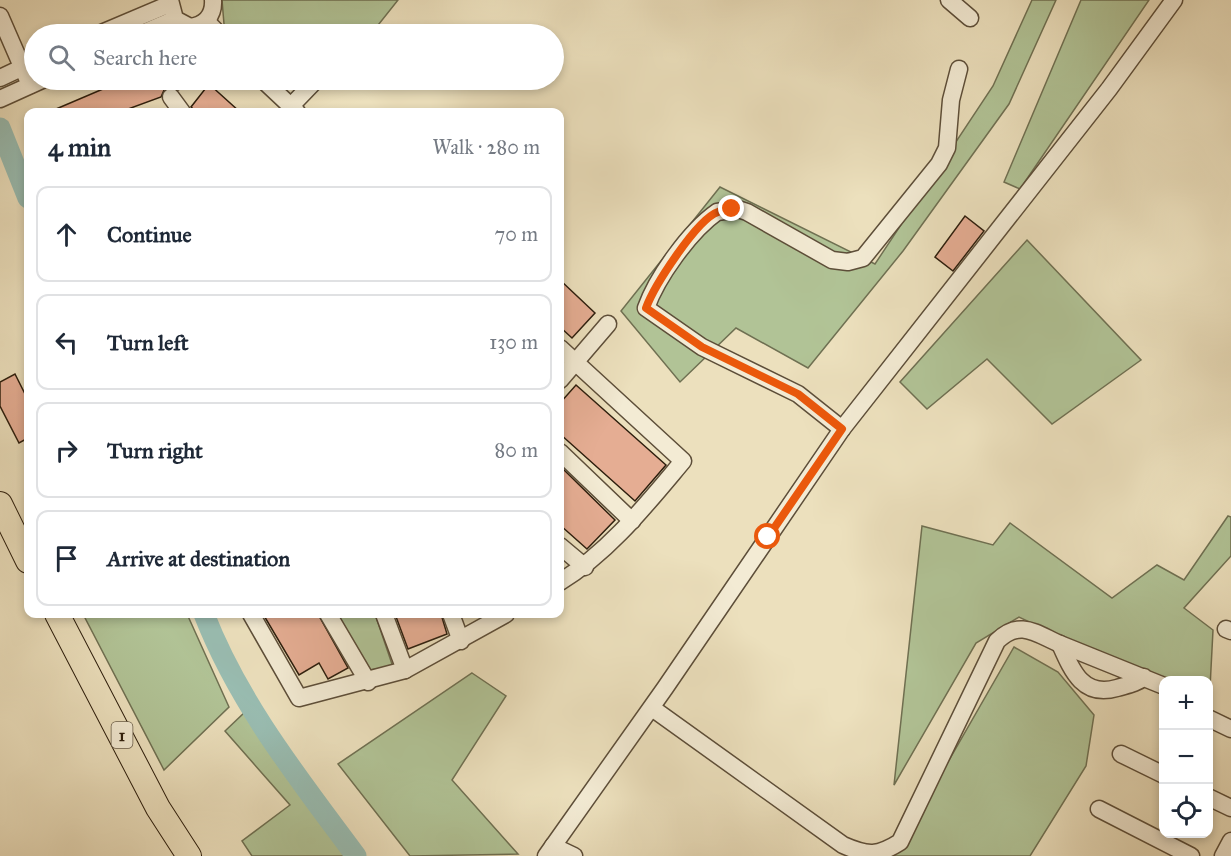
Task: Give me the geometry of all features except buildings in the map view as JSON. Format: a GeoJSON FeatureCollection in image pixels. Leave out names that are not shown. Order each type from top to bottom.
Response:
{"type":"FeatureCollection","features":[{"type":"Feature","properties":{"kind":"highway"},"geometry":{"type":"LineString","coordinates":[[0,504],[24,553]]}},
{"type":"Feature","properties":{"kind":"highway","name":"1"},"geometry":{"type":"LineString","coordinates":[[59,618],[158,808],[189,856]]}},
{"type":"Feature","properties":{"kind":"street"},"geometry":{"type":"LineString","coordinates":[[198,24],[206,21],[212,14],[213,0]]}},
{"type":"Feature","properties":{"kind":"street"},"geometry":{"type":"LineString","coordinates":[[949,0],[970,18]]}},
{"type":"Feature","properties":{"kind":"street"},"geometry":{"type":"LineString","coordinates":[[574,856],[549,851],[652,708],[842,429],[1101,99],[1174,0]]}},
{"type":"Feature","properties":{"kind":"street"},"geometry":{"type":"LineString","coordinates":[[172,8],[187,24]]}},
{"type":"Feature","properties":{"kind":"street"},"geometry":{"type":"LineString","coordinates":[[127,24],[172,8]]}},
{"type":"Feature","properties":{"kind":"street"},"geometry":{"type":"LineString","coordinates":[[152,24],[172,8]]}},
{"type":"Feature","properties":{"kind":"street"},"geometry":{"type":"LineString","coordinates":[[0,16],[17,70]]}},
{"type":"Feature","properties":{"kind":"street"},"geometry":{"type":"LineString","coordinates":[[206,21],[209,24]]}},
{"type":"Feature","properties":{"kind":"street"},"geometry":{"type":"LineString","coordinates":[[842,429],[798,394],[702,347],[646,308],[651,294],[666,270],[717,212],[738,209],[747,212],[832,260],[848,262],[863,258],[939,164],[947,148],[951,100],[958,69]]}},
{"type":"Feature","properties":{"kind":"street"},"geometry":{"type":"LineString","coordinates":[[0,99],[24,88]]}},
{"type":"Feature","properties":{"kind":"street"},"geometry":{"type":"LineString","coordinates":[[273,90],[291,108]]}},
{"type":"Feature","properties":{"kind":"street"},"geometry":{"type":"LineString","coordinates":[[295,108],[308,90]]}},
{"type":"Feature","properties":{"kind":"street"},"geometry":{"type":"LineString","coordinates":[[171,97],[179,108]]}},
{"type":"Feature","properties":{"kind":"street"},"geometry":{"type":"LineString","coordinates":[[564,376],[608,324]]}},
{"type":"Feature","properties":{"kind":"street"},"geometry":{"type":"LineString","coordinates":[[564,351],[683,461],[632,521],[585,567],[564,580]]}},
{"type":"Feature","properties":{"kind":"street"},"geometry":{"type":"LineString","coordinates":[[564,456],[632,521]]}},
{"type":"Feature","properties":{"kind":"street"},"geometry":{"type":"LineString","coordinates":[[564,549],[585,567]]}},
{"type":"Feature","properties":{"kind":"street"},"geometry":{"type":"LineString","coordinates":[[253,618],[299,698],[368,682],[405,670],[499,618]]}},
{"type":"Feature","properties":{"kind":"street"},"geometry":{"type":"LineString","coordinates":[[330,618],[368,682]]}},
{"type":"Feature","properties":{"kind":"street"},"geometry":{"type":"LineString","coordinates":[[386,618],[405,670]]}},
{"type":"Feature","properties":{"kind":"street"},"geometry":{"type":"LineString","coordinates":[[452,618],[461,641]]}},
{"type":"Feature","properties":{"kind":"street"},"geometry":{"type":"LineString","coordinates":[[652,708],[843,845],[859,852],[881,855],[900,842],[997,641],[1008,631],[1023,629],[1060,644],[1140,680],[1159,693]]}},
{"type":"Feature","properties":{"kind":"street"},"geometry":{"type":"LineString","coordinates":[[1060,644],[1079,681],[1088,688],[1102,691],[1140,680],[1159,685]]}},
{"type":"Feature","properties":{"kind":"street"},"geometry":{"type":"LineString","coordinates":[[1213,709],[1231,717]]}},
{"type":"Feature","properties":{"kind":"street"},"geometry":{"type":"LineString","coordinates":[[1213,720],[1231,729]]}},
{"type":"Feature","properties":{"kind":"street"},"geometry":{"type":"LineString","coordinates":[[1122,754],[1159,772]]}},
{"type":"Feature","properties":{"kind":"street"},"geometry":{"type":"LineString","coordinates":[[1213,799],[1231,808]]}},
{"type":"Feature","properties":{"kind":"street"},"geometry":{"type":"LineString","coordinates":[[1099,809],[1191,856]]}},
{"type":"Feature","properties":{"kind":"street"},"geometry":{"type":"LineString","coordinates":[[1223,856],[1231,841]]}},
{"type":"Feature","properties":{"kind":"green space"},"geometry":{"type":"Polygon","coordinates":[[[222,0],[398,0],[379,24],[224,24],[222,0]]]}},
{"type":"Feature","properties":{"kind":"green space"},"geometry":{"type":"Polygon","coordinates":[[[1032,0],[1056,0],[1009,104],[903,251],[808,368],[736,328],[680,382],[621,311],[720,187],[875,264],[993,86],[1032,0]]]}},
{"type":"Feature","properties":{"kind":"green space"},"geometry":{"type":"Polygon","coordinates":[[[1081,0],[1149,0],[1020,189],[1004,182],[1081,0]]]}},
{"type":"Feature","properties":{"kind":"green space"},"geometry":{"type":"Polygon","coordinates":[[[1027,240],[1141,360],[1052,424],[987,359],[927,409],[900,382],[1027,240]]]}},
{"type":"Feature","properties":{"kind":"green space"},"geometry":{"type":"Polygon","coordinates":[[[1228,516],[1231,517],[1231,556],[1184,608],[1213,630],[1211,676],[1159,676],[1159,683],[1019,617],[976,643],[894,785],[922,526],[993,545],[1010,523],[1112,598],[1157,565],[1184,580],[1228,516]]]}},
{"type":"Feature","properties":{"kind":"green space"},"geometry":{"type":"Polygon","coordinates":[[[85,618],[189,618],[229,707],[164,770],[85,618]]]}},
{"type":"Feature","properties":{"kind":"green space"},"geometry":{"type":"Polygon","coordinates":[[[337,618],[376,618],[393,667],[369,670],[337,618]]]}},
{"type":"Feature","properties":{"kind":"green space"},"geometry":{"type":"Polygon","coordinates":[[[1014,647],[1058,672],[1094,715],[1086,766],[1030,856],[894,856],[1014,647]]]}},
{"type":"Feature","properties":{"kind":"green space"},"geometry":{"type":"Polygon","coordinates":[[[472,673],[506,696],[452,780],[518,854],[410,856],[338,764],[472,673]]]}},
{"type":"Feature","properties":{"kind":"green space"},"geometry":{"type":"Polygon","coordinates":[[[244,713],[346,856],[252,856],[242,841],[290,805],[225,731],[244,713]]]}},
{"type":"Feature","properties":{"kind":"waterway"},"geometry":{"type":"LineString","coordinates":[[0,128],[24,188]]}},
{"type":"Feature","properties":{"kind":"waterway"},"geometry":{"type":"LineString","coordinates":[[206,618],[234,679],[252,710],[356,856]]}},
{"type":"Feature","properties":{"kind":"route"},"geometry":{"type":"LineString","coordinates":[[732,209],[717,212],[710,217],[684,246],[658,282],[646,308],[702,347],[798,394],[842,429],[768,537]]}}]}
